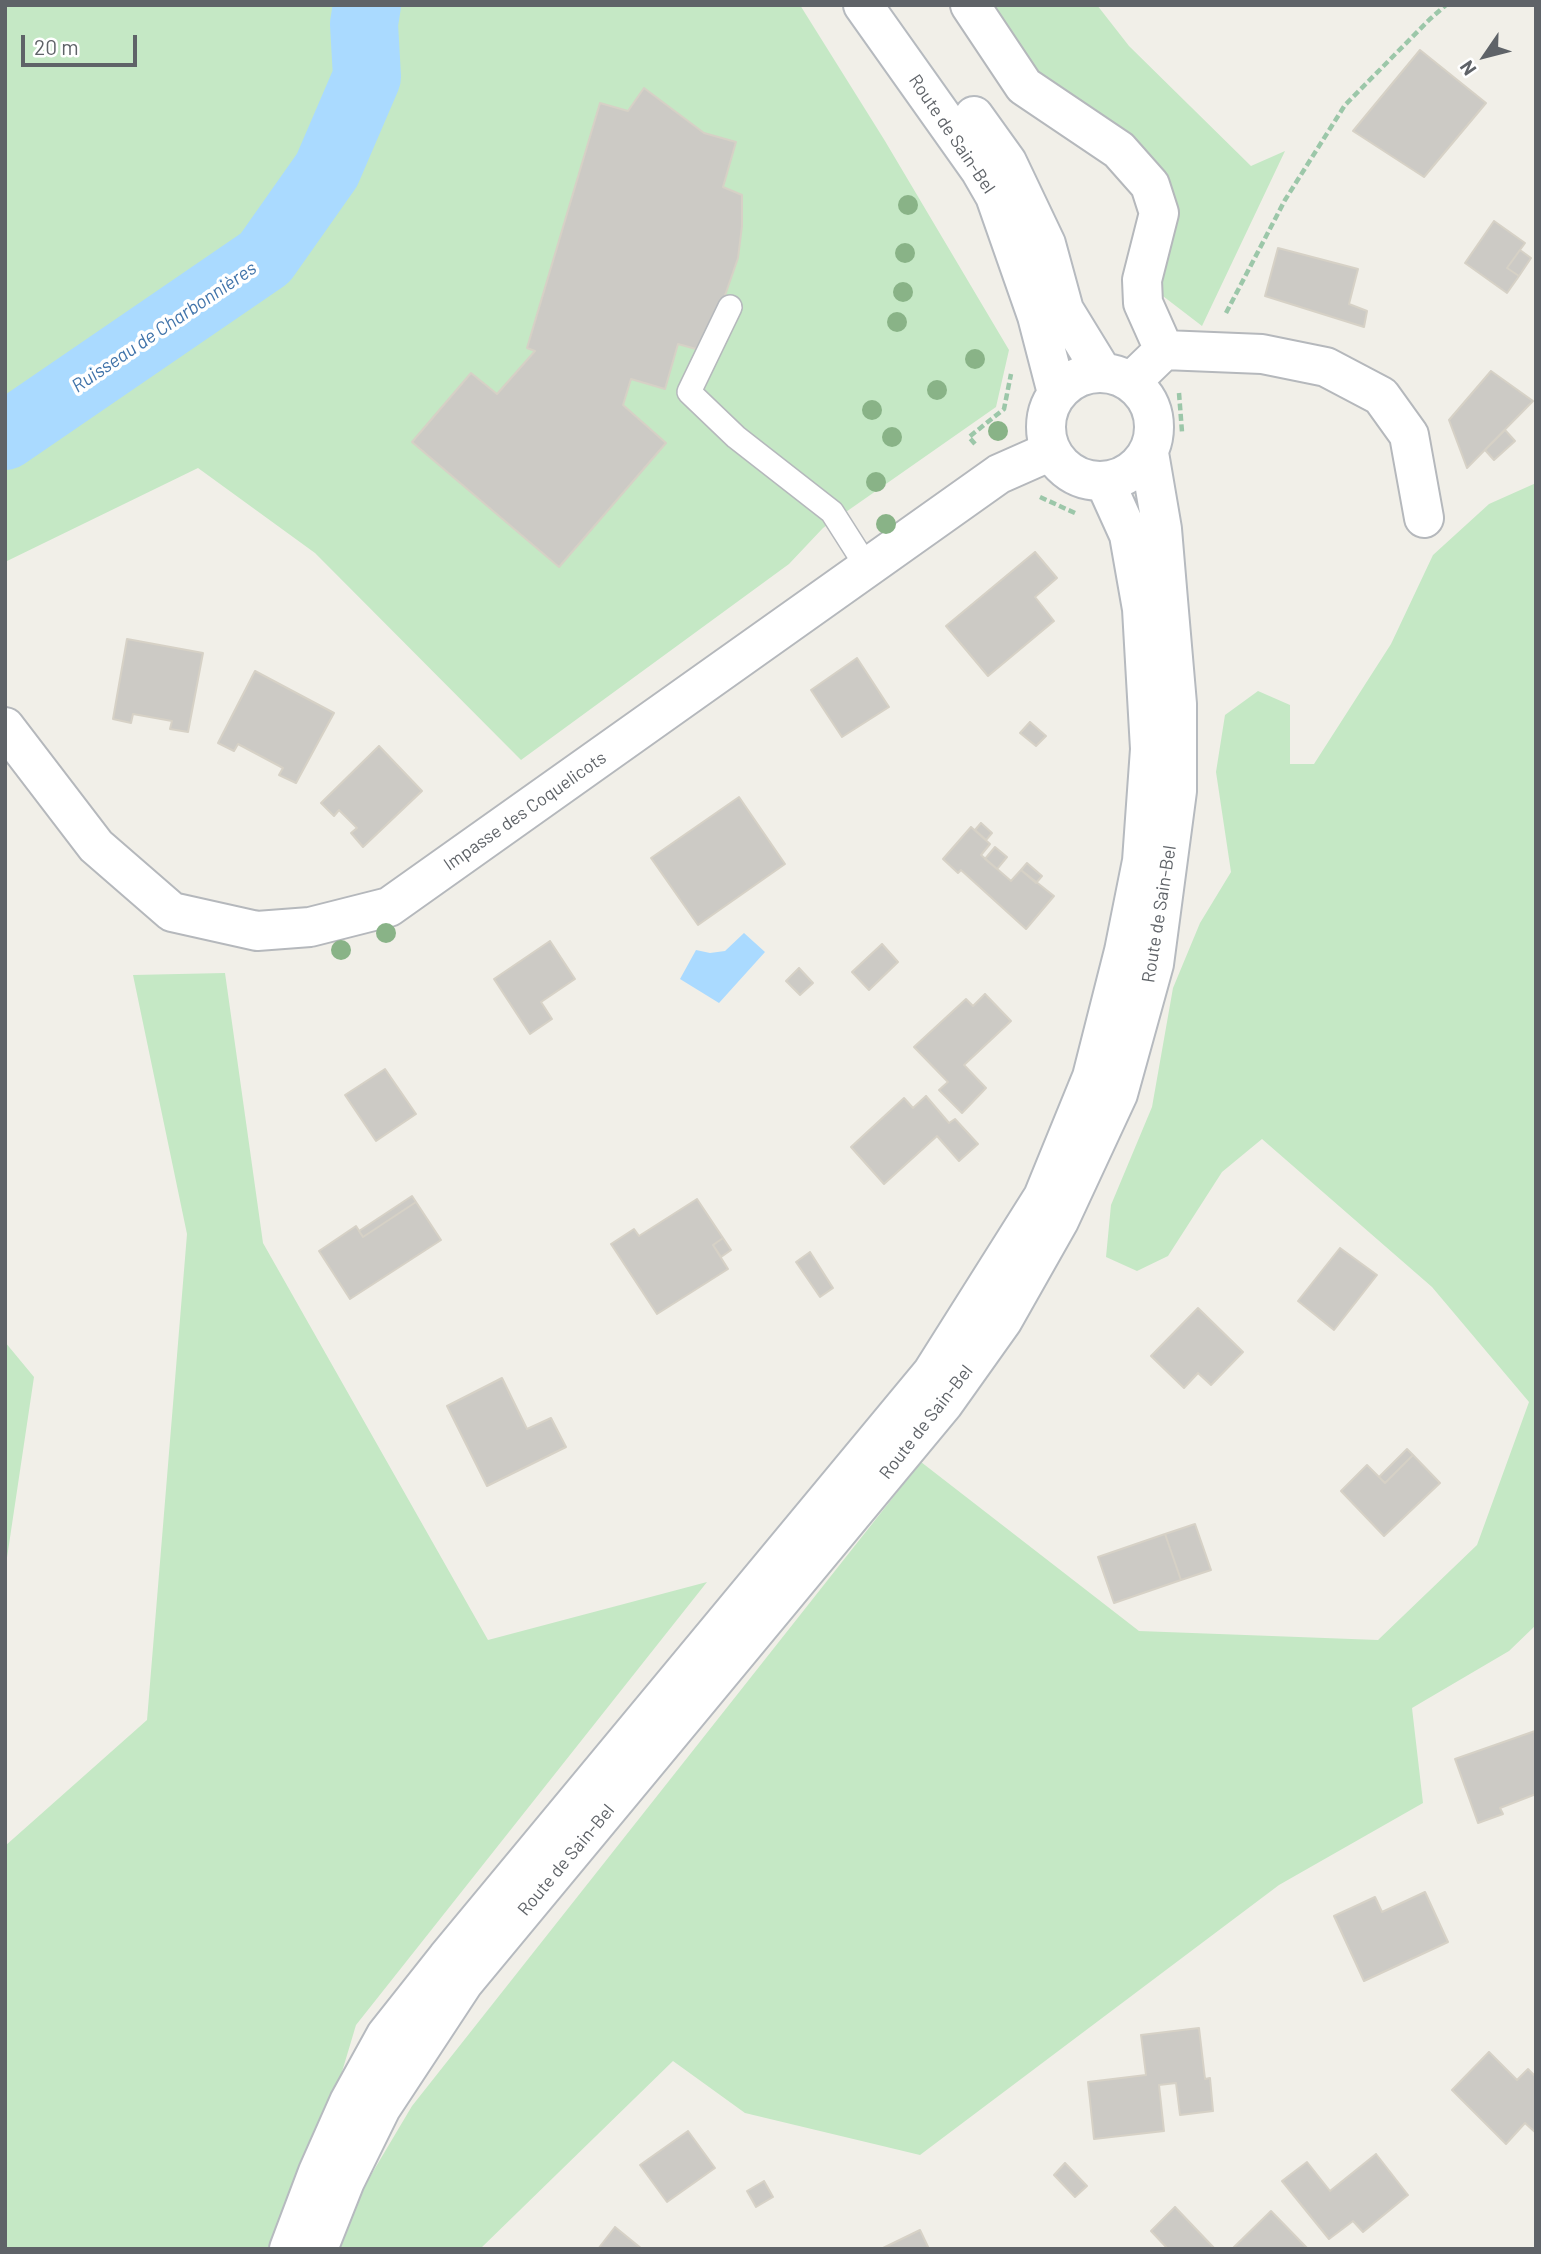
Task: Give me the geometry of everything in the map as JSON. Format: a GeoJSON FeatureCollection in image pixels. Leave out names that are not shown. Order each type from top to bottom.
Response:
{"type":"FeatureCollection","features":[{"type":"Feature","properties":{"kind":"main road","name":"Route de Sain-Bel"},"geometry":{"type":"LineString","coordinates":[[863,5],[980,170],[995,196],[1037,316],[1057,393]]}},
{"type":"Feature","properties":{"kind":"main road","name":"Route de Sain-Bel"},"geometry":{"type":"LineString","coordinates":[[896,5],[1007,162],[1046,244],[1064,310],[1117,377]]}},
{"type":"Feature","properties":{"kind":"main road"},"geometry":{"type":"LineString","coordinates":[[970,5],[1024,86],[1119,150],[1150,185],[1159,213],[1142,280],[1143,303],[1164,350]]}},
{"type":"Feature","properties":{"kind":"main road"},"geometry":{"type":"LineString","coordinates":[[1117,377],[1143,393],[1153,412],[1155,433],[1149,453],[1138,467],[1123,477],[1105,482],[1092,481],[1068,471],[1051,451],[1046,437],[1046,421],[1049,407],[1057,393],[1077,378],[1117,377],[1164,350],[1262,354],[1326,367],[1381,396],[1409,435],[1424,518]]}},
{"type":"Feature","properties":{"kind":"main road","name":"Impasse des Coquelicots"},"geometry":{"type":"LineString","coordinates":[[12,747],[96,846],[172,912],[257,930],[310,927],[389,907],[999,474],[1039,454],[1051,451]]}},
{"type":"Feature","properties":{"kind":"main road","name":"Route de Sain-Bel"},"geometry":{"type":"LineString","coordinates":[[318,2249],[345,2181],[381,2108],[464,1982],[944,1403],[1003,1321],[1059,1221],[1112,1107],[1154,964],[1177,791],[1177,704],[1172,639],[1162,529],[1149,453]]}},
{"type":"Feature","properties":{"kind":"main road","name":"Route de Sain-Bel"},"geometry":{"type":"LineString","coordinates":[[289,2249],[318,2172],[349,2102],[386,2035],[932,1373],[1043,1197],[1092,1076],[1124,951],[1142,862],[1150,749],[1142,610],[1129,535],[1105,482]]}},
{"type":"Feature","properties":{"kind":"lane"},"geometry":{"type":"LineString","coordinates":[[730,307],[689,392],[736,437],[832,512],[867,567]]}},
{"type":"Feature","properties":{"kind":"path"},"geometry":{"type":"LineString","coordinates":[[1207,352],[1285,200],[1345,105],[1446,5]]}},
{"type":"Feature","properties":{"kind":"path"},"geometry":{"type":"LineString","coordinates":[[978,448],[969,437],[1004,409],[1012,372]]}},
{"type":"Feature","properties":{"kind":"path"},"geometry":{"type":"LineString","coordinates":[[1037,496],[1082,516]]}},
{"type":"Feature","properties":{"kind":"green space"},"geometry":{"type":"Polygon","coordinates":[[[5,5],[800,5],[885,141],[1009,350],[996,407],[823,528],[789,564],[521,760],[315,553],[198,468],[5,562],[5,5]]]}},
{"type":"Feature","properties":{"kind":"green space"},"geometry":{"type":"Polygon","coordinates":[[[970,5],[1097,5],[1129,46],[1251,166],[1285,151],[1202,326],[1142,280],[1159,213],[1024,86],[970,5]]]}},
{"type":"Feature","properties":{"kind":"green space"},"geometry":{"type":"Polygon","coordinates":[[[1536,483],[1536,1625],[1509,1651],[1412,1708],[1423,1803],[1279,1885],[920,2155],[745,2113],[673,2061],[480,2249],[327,2249],[412,2106],[921,1462],[1139,1631],[1378,1640],[1477,1545],[1529,1402],[1432,1287],[1262,1139],[1222,1172],[1168,1256],[1137,1271],[1106,1257],[1111,1205],[1152,1107],[1173,988],[1200,923],[1231,872],[1216,772],[1225,715],[1258,691],[1290,705],[1290,764],[1314,764],[1391,644],[1433,555],[1489,504],[1536,483]]]}},
{"type":"Feature","properties":{"kind":"green space"},"geometry":{"type":"Polygon","coordinates":[[[225,973],[263,1243],[488,1640],[707,1582],[356,2025],[289,2249],[5,2249],[5,1846],[147,1720],[187,1234],[133,975],[225,973]]]}},
{"type":"Feature","properties":{"kind":"green space"},"geometry":{"type":"Polygon","coordinates":[[[5,1342],[34,1377],[5,1571],[5,1342]]]}},
{"type":"Feature","properties":{"kind":"water"},"geometry":{"type":"Polygon","coordinates":[[[744,933],[765,952],[719,1003],[680,979],[696,950],[710,953],[725,951],[744,933]]]}},
{"type":"Feature","properties":{"kind":"building"},"geometry":{"type":"Polygon","coordinates":[[[1420,50],[1486,103],[1424,177],[1353,131],[1420,50]]]}},
{"type":"Feature","properties":{"kind":"building"},"geometry":{"type":"Polygon","coordinates":[[[644,88],[704,133],[736,142],[723,187],[742,195],[738,258],[722,304],[696,349],[678,344],[665,389],[631,379],[623,405],[666,443],[559,567],[412,442],[471,373],[497,394],[535,351],[527,348],[600,103],[628,111],[644,88]]]}},
{"type":"Feature","properties":{"kind":"building"},"geometry":{"type":"Polygon","coordinates":[[[1494,221],[1525,243],[1507,268],[1519,276],[1507,293],[1465,263],[1494,221]]]}},
{"type":"Feature","properties":{"kind":"building"},"geometry":{"type":"Polygon","coordinates":[[[1278,248],[1358,269],[1349,304],[1367,311],[1364,327],[1265,296],[1278,248]]]}},
{"type":"Feature","properties":{"kind":"building"},"geometry":{"type":"Polygon","coordinates":[[[1520,250],[1531,258],[1519,276],[1507,268],[1520,250]]]}},
{"type":"Feature","properties":{"kind":"building"},"geometry":{"type":"Polygon","coordinates":[[[1491,371],[1533,401],[1467,468],[1449,420],[1491,371]]]}},
{"type":"Feature","properties":{"kind":"building"},"geometry":{"type":"Polygon","coordinates":[[[1505,430],[1515,441],[1494,460],[1485,450],[1505,430]]]}},
{"type":"Feature","properties":{"kind":"building"},"geometry":{"type":"Polygon","coordinates":[[[1035,552],[1057,578],[1035,597],[1054,621],[988,676],[946,626],[1035,552]]]}},
{"type":"Feature","properties":{"kind":"building"},"geometry":{"type":"Polygon","coordinates":[[[127,639],[203,653],[188,732],[170,729],[172,721],[133,714],[131,723],[113,719],[127,639]]]}},
{"type":"Feature","properties":{"kind":"building"},"geometry":{"type":"Polygon","coordinates":[[[857,658],[889,707],[842,737],[811,690],[857,658]]]}},
{"type":"Feature","properties":{"kind":"building"},"geometry":{"type":"Polygon","coordinates":[[[255,671],[334,713],[296,783],[279,775],[283,768],[238,744],[234,751],[218,743],[255,671]]]}},
{"type":"Feature","properties":{"kind":"building"},"geometry":{"type":"Polygon","coordinates":[[[1030,722],[1046,736],[1036,746],[1020,733],[1030,722]]]}},
{"type":"Feature","properties":{"kind":"building"},"geometry":{"type":"Polygon","coordinates":[[[379,746],[422,791],[363,847],[351,833],[357,828],[339,810],[334,816],[321,803],[379,746]]]}},
{"type":"Feature","properties":{"kind":"building"},"geometry":{"type":"Polygon","coordinates":[[[739,797],[785,864],[698,925],[651,858],[739,797]]]}},
{"type":"Feature","properties":{"kind":"building"},"geometry":{"type":"Polygon","coordinates":[[[981,823],[992,833],[986,840],[975,830],[981,823]]]}},
{"type":"Feature","properties":{"kind":"building"},"geometry":{"type":"Polygon","coordinates":[[[971,827],[990,844],[981,855],[1011,881],[1021,870],[1054,896],[1026,929],[961,870],[958,873],[943,859],[971,827]]]}},
{"type":"Feature","properties":{"kind":"building"},"geometry":{"type":"Polygon","coordinates":[[[995,847],[1007,857],[997,869],[985,859],[995,847]]]}},
{"type":"Feature","properties":{"kind":"building"},"geometry":{"type":"Polygon","coordinates":[[[1027,863],[1042,876],[1036,883],[1021,870],[1027,863]]]}},
{"type":"Feature","properties":{"kind":"building"},"geometry":{"type":"Polygon","coordinates":[[[550,941],[575,979],[541,1002],[552,1019],[530,1034],[494,979],[550,941]]]}},
{"type":"Feature","properties":{"kind":"building"},"geometry":{"type":"Polygon","coordinates":[[[882,944],[898,962],[869,990],[852,972],[882,944]]]}},
{"type":"Feature","properties":{"kind":"building"},"geometry":{"type":"Polygon","coordinates":[[[799,968],[813,983],[800,995],[786,981],[799,968]]]}},
{"type":"Feature","properties":{"kind":"building"},"geometry":{"type":"Polygon","coordinates":[[[985,994],[1011,1021],[964,1065],[986,1088],[962,1113],[939,1090],[948,1082],[914,1047],[966,999],[973,1006],[985,994]]]}},
{"type":"Feature","properties":{"kind":"building"},"geometry":{"type":"Polygon","coordinates":[[[385,1069],[416,1114],[376,1141],[345,1095],[385,1069]]]}},
{"type":"Feature","properties":{"kind":"building"},"geometry":{"type":"Polygon","coordinates":[[[926,1096],[949,1123],[955,1119],[978,1144],[959,1161],[937,1136],[884,1184],[851,1147],[904,1098],[913,1108],[926,1096]]]}},
{"type":"Feature","properties":{"kind":"building"},"geometry":{"type":"Polygon","coordinates":[[[412,1196],[416,1202],[363,1237],[359,1231],[412,1196]]]}},
{"type":"Feature","properties":{"kind":"building"},"geometry":{"type":"Polygon","coordinates":[[[697,1199],[723,1238],[713,1245],[728,1269],[657,1314],[611,1244],[634,1229],[639,1236],[697,1199]]]}},
{"type":"Feature","properties":{"kind":"building"},"geometry":{"type":"Polygon","coordinates":[[[416,1202],[441,1240],[350,1299],[319,1251],[356,1226],[363,1237],[416,1202]]]}},
{"type":"Feature","properties":{"kind":"building"},"geometry":{"type":"Polygon","coordinates":[[[723,1238],[731,1250],[721,1257],[713,1245],[723,1238]]]}},
{"type":"Feature","properties":{"kind":"building"},"geometry":{"type":"Polygon","coordinates":[[[1340,1248],[1377,1275],[1334,1330],[1298,1301],[1340,1248]]]}},
{"type":"Feature","properties":{"kind":"building"},"geometry":{"type":"Polygon","coordinates":[[[810,1252],[833,1288],[820,1297],[796,1262],[810,1252]]]}},
{"type":"Feature","properties":{"kind":"building"},"geometry":{"type":"Polygon","coordinates":[[[1198,1308],[1243,1352],[1211,1385],[1198,1373],[1184,1388],[1151,1356],[1198,1308]]]}},
{"type":"Feature","properties":{"kind":"building"},"geometry":{"type":"Polygon","coordinates":[[[502,1378],[527,1429],[551,1418],[566,1447],[487,1486],[447,1406],[502,1378]]]}},
{"type":"Feature","properties":{"kind":"building"},"geometry":{"type":"Polygon","coordinates":[[[1407,1449],[1413,1455],[1385,1483],[1379,1477],[1407,1449]]]}},
{"type":"Feature","properties":{"kind":"building"},"geometry":{"type":"Polygon","coordinates":[[[1413,1455],[1440,1483],[1384,1536],[1341,1491],[1367,1465],[1385,1483],[1413,1455]]]}},
{"type":"Feature","properties":{"kind":"building"},"geometry":{"type":"Polygon","coordinates":[[[1195,1524],[1211,1570],[1181,1580],[1165,1534],[1195,1524]]]}},
{"type":"Feature","properties":{"kind":"building"},"geometry":{"type":"Polygon","coordinates":[[[1165,1534],[1181,1580],[1114,1603],[1098,1557],[1165,1534]]]}},
{"type":"Feature","properties":{"kind":"building"},"geometry":{"type":"Polygon","coordinates":[[[1535,1731],[1536,1794],[1500,1808],[1503,1814],[1478,1823],[1455,1759],[1535,1731]]]}},
{"type":"Feature","properties":{"kind":"building"},"geometry":{"type":"Polygon","coordinates":[[[1425,1892],[1448,1942],[1364,1981],[1334,1916],[1375,1897],[1382,1912],[1425,1892]]]}},
{"type":"Feature","properties":{"kind":"building"},"geometry":{"type":"Polygon","coordinates":[[[1199,2028],[1205,2079],[1210,2078],[1213,2111],[1180,2115],[1176,2083],[1159,2085],[1164,2131],[1094,2139],[1088,2082],[1146,2075],[1141,2035],[1199,2028]]]}},
{"type":"Feature","properties":{"kind":"building"},"geometry":{"type":"Polygon","coordinates":[[[1489,2052],[1517,2080],[1528,2069],[1536,2077],[1536,2133],[1525,2123],[1506,2144],[1452,2090],[1489,2052]]]}},
{"type":"Feature","properties":{"kind":"building"},"geometry":{"type":"Polygon","coordinates":[[[688,2131],[715,2168],[667,2202],[640,2165],[688,2131]]]}},
{"type":"Feature","properties":{"kind":"building"},"geometry":{"type":"Polygon","coordinates":[[[1376,2154],[1408,2195],[1363,2232],[1353,2221],[1329,2239],[1282,2181],[1307,2162],[1330,2191],[1376,2154]]]}},
{"type":"Feature","properties":{"kind":"building"},"geometry":{"type":"Polygon","coordinates":[[[1065,2163],[1087,2186],[1075,2197],[1054,2175],[1065,2163]]]}},
{"type":"Feature","properties":{"kind":"building"},"geometry":{"type":"Polygon","coordinates":[[[764,2181],[773,2197],[756,2207],[747,2191],[764,2181]]]}},
{"type":"Feature","properties":{"kind":"building"},"geometry":{"type":"Polygon","coordinates":[[[1175,2207],[1215,2249],[1168,2249],[1151,2231],[1175,2207]]]}},
{"type":"Feature","properties":{"kind":"building"},"geometry":{"type":"Polygon","coordinates":[[[1271,2211],[1308,2249],[1232,2249],[1271,2211]]]}},
{"type":"Feature","properties":{"kind":"building"},"geometry":{"type":"Polygon","coordinates":[[[615,2227],[642,2249],[598,2249],[615,2227]]]}},
{"type":"Feature","properties":{"kind":"building"},"geometry":{"type":"Polygon","coordinates":[[[920,2230],[929,2249],[881,2249],[920,2230]]]}},
{"type":"Feature","properties":{"kind":"waterway","name":"Ruisseau de Charbonnières"},"geometry":{"type":"LineString","coordinates":[[5,436],[265,258],[327,170],[367,77],[364,24],[367,5]]}}]}
